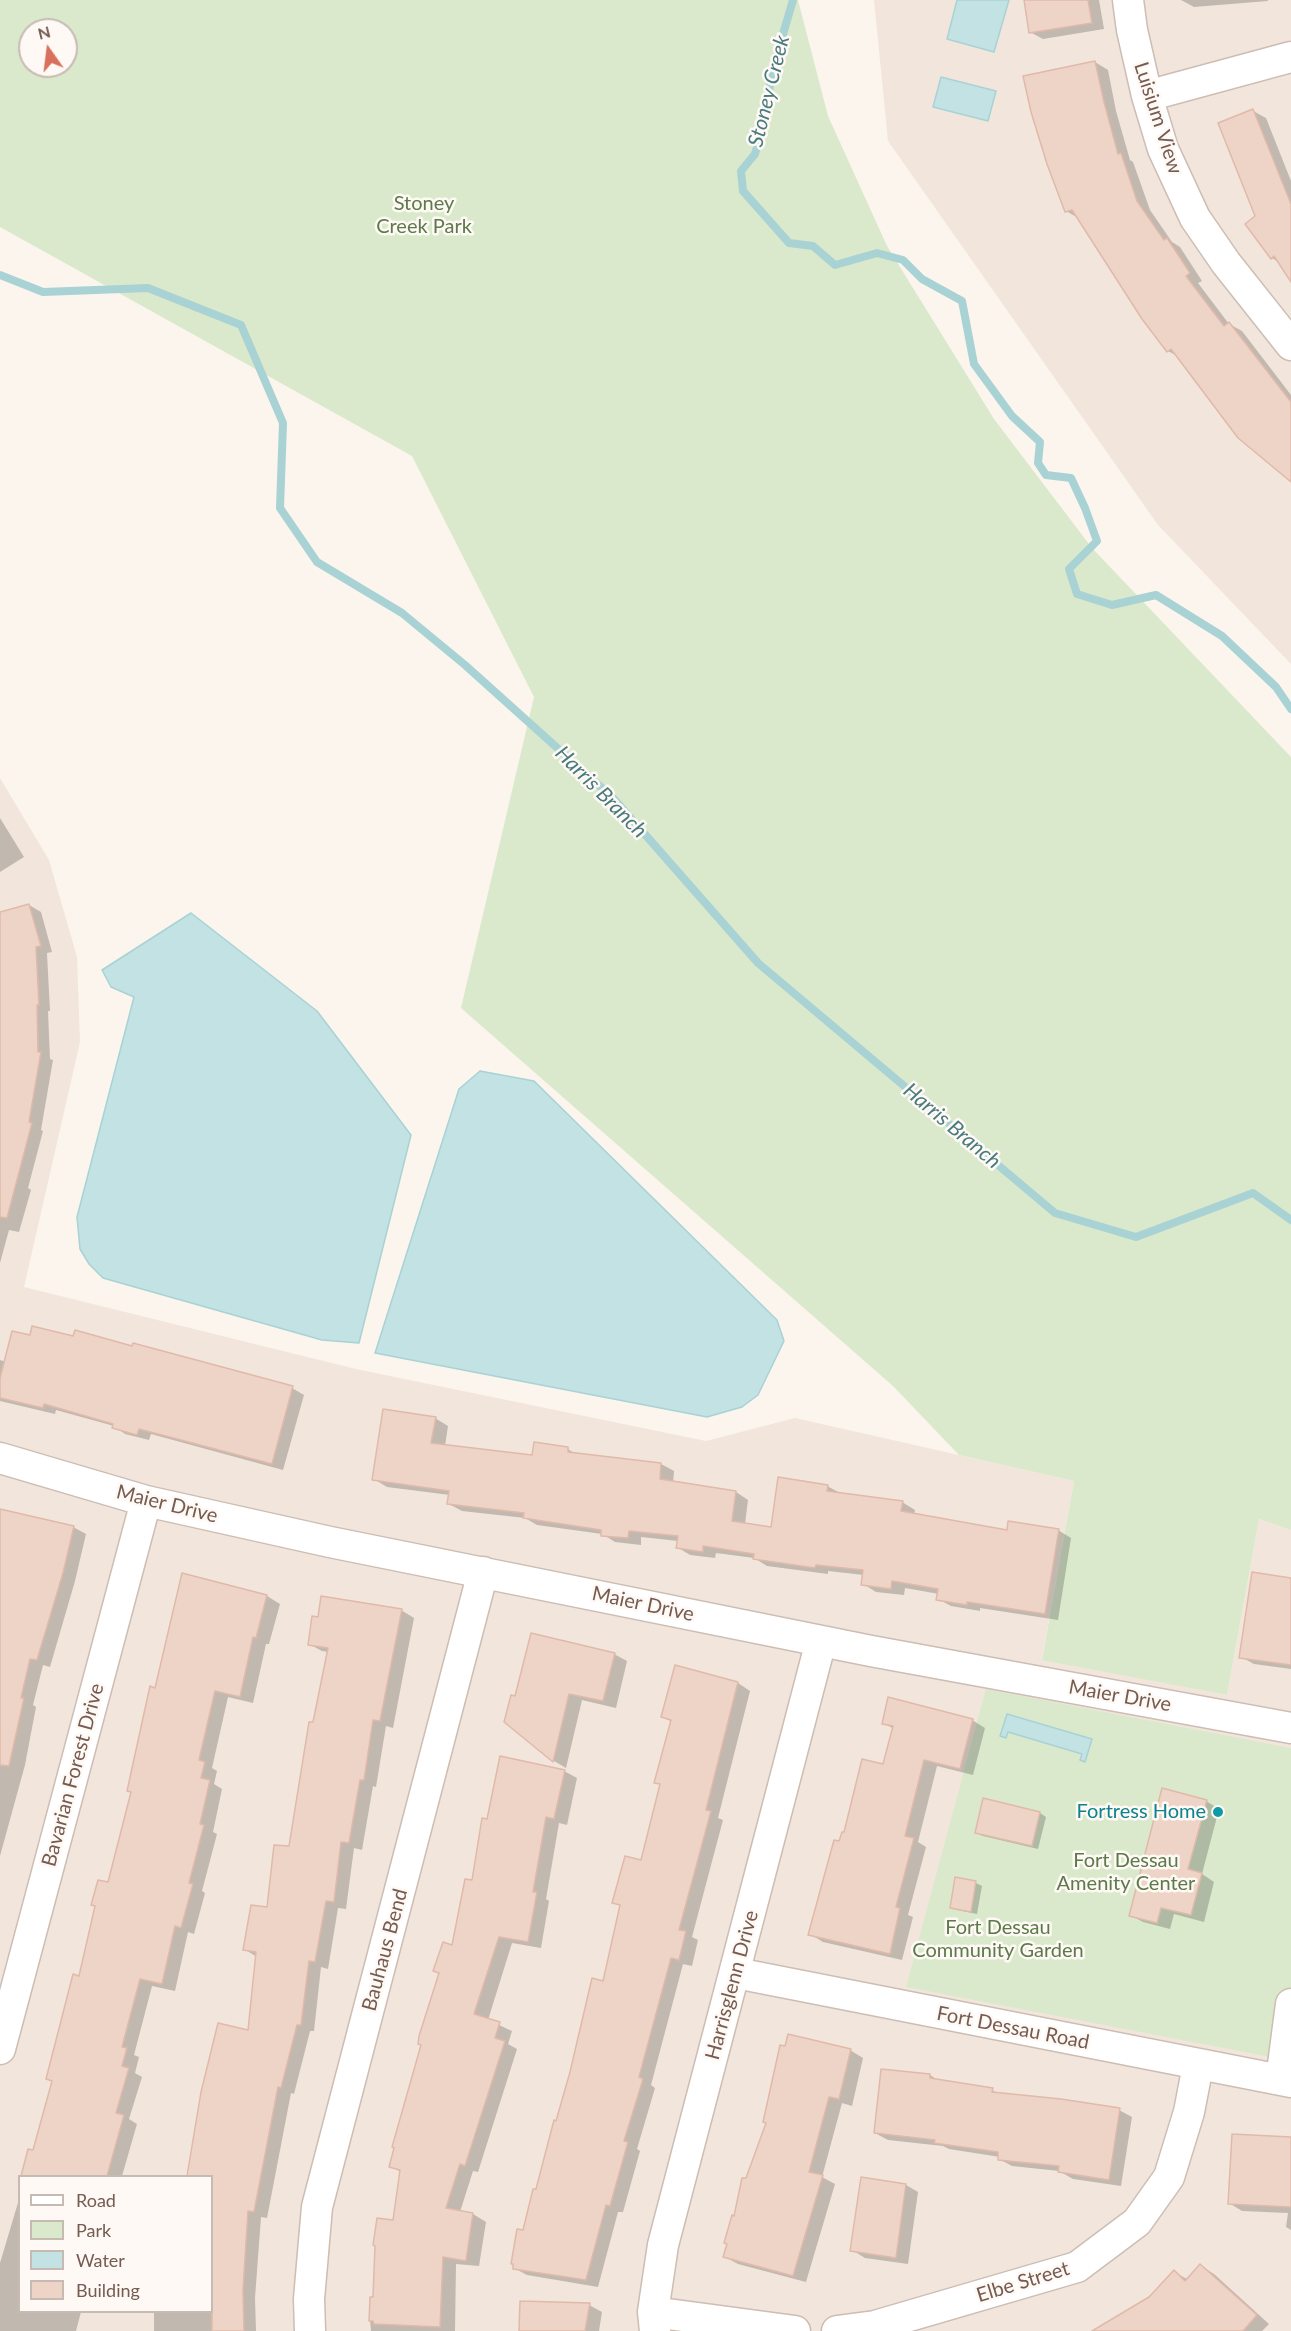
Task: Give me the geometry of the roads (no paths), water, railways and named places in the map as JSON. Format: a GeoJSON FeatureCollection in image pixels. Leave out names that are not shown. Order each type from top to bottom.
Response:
{"type":"FeatureCollection","features":[{"type":"Feature","properties":{"kind":"street","name":"Luisium View"},"geometry":{"type":"LineString","coordinates":[[1128,0],[1132,30],[1147,96],[1163,149],[1195,218],[1226,263],[1291,345]]}},
{"type":"Feature","properties":{"kind":"street"},"geometry":{"type":"LineString","coordinates":[[1147,96],[1291,57]]}},
{"type":"Feature","properties":{"kind":"street","name":"Maier Drive"},"geometry":{"type":"LineString","coordinates":[[0,1458],[146,1501],[330,1542],[821,1641],[1291,1728]]}},
{"type":"Feature","properties":{"kind":"street","name":"Bavarian Forest Drive"},"geometry":{"type":"LineString","coordinates":[[0,2049],[146,1501]]}},
{"type":"Feature","properties":{"kind":"street","name":"Bauhaus Bend"},"geometry":{"type":"LineString","coordinates":[[310,2331],[309,2299],[316,2207],[483,1572]]}},
{"type":"Feature","properties":{"kind":"street","name":"Harrisglenn Drive"},"geometry":{"type":"LineString","coordinates":[[654,2322],[663,2245],[821,1641]]}},
{"type":"Feature","properties":{"kind":"street","name":"Fort Dessau Road"},"geometry":{"type":"LineString","coordinates":[[735,1973],[1286,2081]]}},
{"type":"Feature","properties":{"kind":"street"},"geometry":{"type":"LineString","coordinates":[[1286,2081],[1291,2004]]}},
{"type":"Feature","properties":{"kind":"street","name":"Elbe Street"},"geometry":{"type":"LineString","coordinates":[[837,2331],[875,2326],[1077,2267],[1137,2222],[1168,2177],[1189,2112],[1198,2065]]}},
{"type":"Feature","properties":{"kind":"street"},"geometry":{"type":"LineString","coordinates":[[654,2322],[795,2331]]}},
{"type":"Feature","properties":{"kind":"water"},"geometry":{"type":"Polygon","coordinates":[[[957,0],[1009,0],[994,52],[947,39],[957,0]]]}},
{"type":"Feature","properties":{"kind":"water"},"geometry":{"type":"Polygon","coordinates":[[[941,77],[996,91],[988,121],[933,107],[941,77]]]}},
{"type":"Feature","properties":{"kind":"water"},"geometry":{"type":"Polygon","coordinates":[[[191,913],[317,1011],[411,1135],[359,1343],[322,1340],[103,1278],[89,1264],[80,1249],[77,1217],[134,997],[111,987],[102,970],[191,913]]]}},
{"type":"Feature","properties":{"kind":"water"},"geometry":{"type":"Polygon","coordinates":[[[480,1071],[534,1081],[777,1320],[784,1341],[758,1395],[742,1407],[707,1417],[375,1353],[459,1089],[480,1071]]]}},
{"type":"Feature","properties":{"kind":"water"},"geometry":{"type":"Polygon","coordinates":[[[1007,1714],[1092,1739],[1085,1762],[1080,1760],[1082,1754],[1008,1732],[1006,1738],[1000,1736],[1007,1714]]]}},
{"type":"Feature","properties":{"kind":"waterway","name":"Stoney Creek"},"geometry":{"type":"LineString","coordinates":[[793,0],[771,75],[767,112],[755,154],[741,171],[743,191],[789,243],[813,246],[835,265],[877,253],[903,260],[922,279],[962,301],[974,364],[1012,416],[1040,442],[1038,463],[1046,475],[1071,478],[1085,508],[1097,541],[1069,569],[1077,594],[1112,605],[1156,595],[1222,636],[1276,687],[1291,709]]}},
{"type":"Feature","properties":{"kind":"waterway","name":"Harris Branch"},"geometry":{"type":"LineString","coordinates":[[0,275],[43,292],[148,288],[241,325],[283,423],[280,508],[317,562],[402,613],[465,665],[613,798],[758,963],[1055,1213],[1136,1237],[1253,1193],[1291,1220]]}},
{"type":"Feature","properties":{"kind":"place","name":"Fortress Home"},"geometry":{"type":"Point","coordinates":[1218,1812]}},
{"type":"Feature","properties":{"kind":"park label","name":"Stoney Creek Park"},"geometry":{"type":"Point","coordinates":[424,216]}},
{"type":"Feature","properties":{"kind":"park label","name":"Fort Dessau Amenity Center"},"geometry":{"type":"Point","coordinates":[1126,1872]}},
{"type":"Feature","properties":{"kind":"park label","name":"Fort Dessau Community Garden"},"geometry":{"type":"Point","coordinates":[998,1940]}}]}
